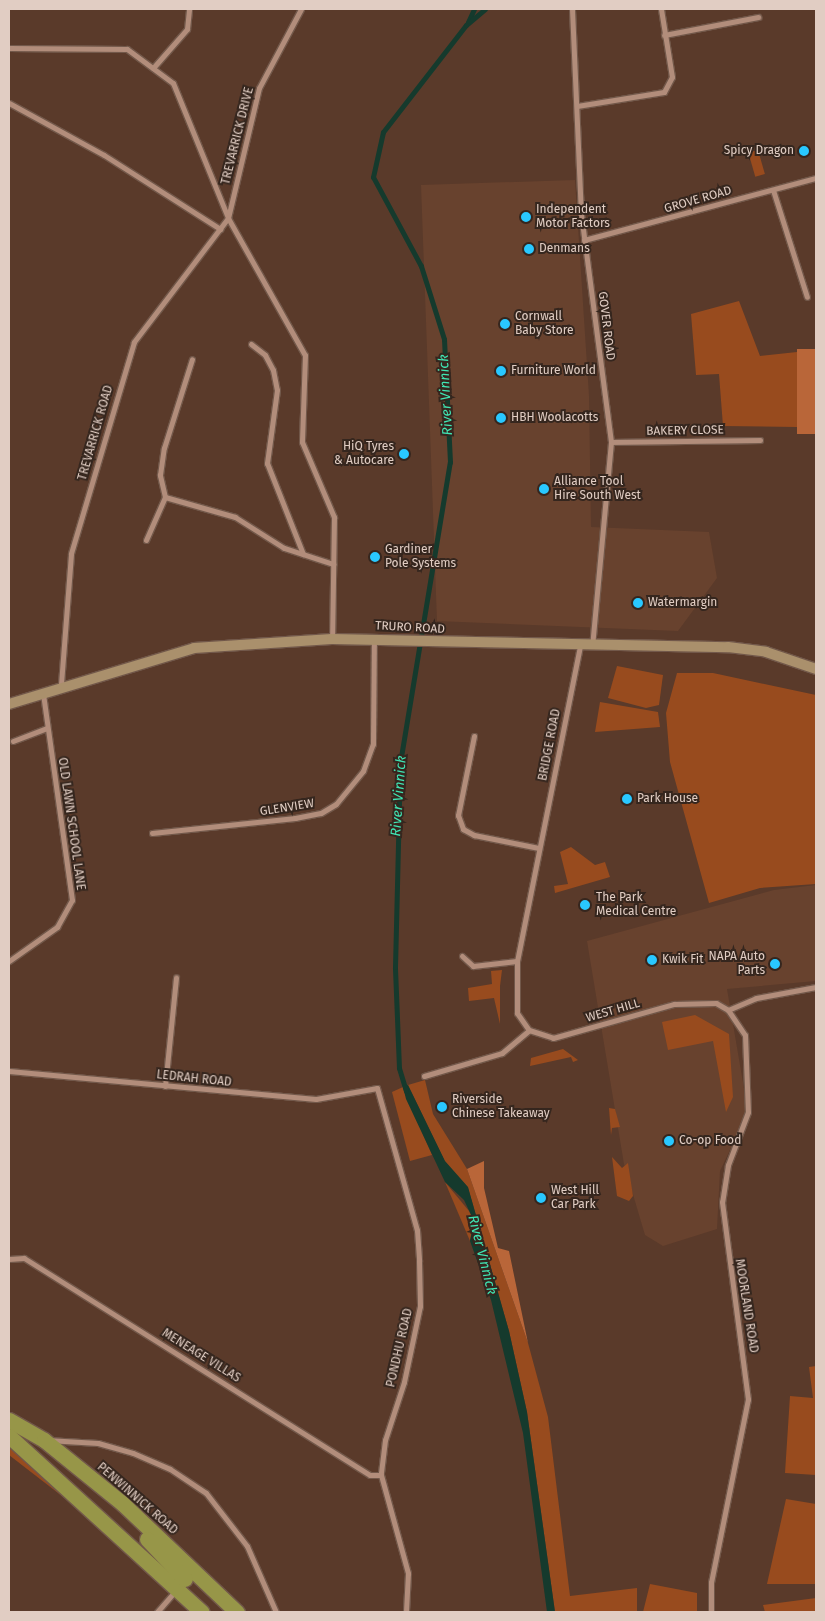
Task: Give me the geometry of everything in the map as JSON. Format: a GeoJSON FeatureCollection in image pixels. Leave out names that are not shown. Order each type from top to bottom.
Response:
{"type":"FeatureCollection","features":[{"type":"Feature","properties":{"kind":"highway","name":"PENWINNICK ROAD"},"geometry":{"type":"LineString","coordinates":[[9,1420],[44,1440],[123,1504],[185,1579],[202,1612]]}},
{"type":"Feature","properties":{"kind":"highway","name":"PENWINNICK ROAD"},"geometry":{"type":"LineString","coordinates":[[9,1436],[185,1579],[237,1612]]}},
{"type":"Feature","properties":{"kind":"main road","name":"TRURO ROAD"},"geometry":{"type":"LineString","coordinates":[[9,704],[42,691],[194,648],[332,639],[728,648],[766,652],[816,669]]}},
{"type":"Feature","properties":{"kind":"street"},"geometry":{"type":"LineString","coordinates":[[153,68],[188,29],[189,9]]}},
{"type":"Feature","properties":{"kind":"street","name":"TREVARRICK DRIVE"},"geometry":{"type":"LineString","coordinates":[[228,218],[259,88],[301,9]]}},
{"type":"Feature","properties":{"kind":"street","name":"GOVER ROAD"},"geometry":{"type":"LineString","coordinates":[[572,9],[584,240],[611,442],[592,646]]}},
{"type":"Feature","properties":{"kind":"street"},"geometry":{"type":"LineString","coordinates":[[577,106],[664,92],[672,77],[661,9]]}},
{"type":"Feature","properties":{"kind":"street"},"geometry":{"type":"LineString","coordinates":[[664,35],[758,17]]}},
{"type":"Feature","properties":{"kind":"street"},"geometry":{"type":"LineString","coordinates":[[9,48],[127,48],[173,83],[228,218],[305,355],[302,442],[334,517],[332,639]]}},
{"type":"Feature","properties":{"kind":"street"},"geometry":{"type":"LineString","coordinates":[[9,103],[104,155],[220,228]]}},
{"type":"Feature","properties":{"kind":"street","name":"GROVE ROAD"},"geometry":{"type":"LineString","coordinates":[[584,240],[816,178]]}},
{"type":"Feature","properties":{"kind":"street"},"geometry":{"type":"LineString","coordinates":[[773,190],[807,296]]}},
{"type":"Feature","properties":{"kind":"street","name":"TREVARRICK ROAD"},"geometry":{"type":"LineString","coordinates":[[62,685],[72,554],[134,342],[228,218]]}},
{"type":"Feature","properties":{"kind":"street"},"geometry":{"type":"LineString","coordinates":[[252,344],[273,370],[277,390],[267,463],[303,554]]}},
{"type":"Feature","properties":{"kind":"street"},"geometry":{"type":"LineString","coordinates":[[146,540],[165,497],[160,475],[164,448],[192,359]]}},
{"type":"Feature","properties":{"kind":"street","name":"BAKERY CLOSE"},"geometry":{"type":"LineString","coordinates":[[611,442],[760,440]]}},
{"type":"Feature","properties":{"kind":"street"},"geometry":{"type":"LineString","coordinates":[[165,497],[235,517],[284,548],[333,564]]}},
{"type":"Feature","properties":{"kind":"street","name":"GLENVIEW"},"geometry":{"type":"LineString","coordinates":[[152,833],[295,818],[321,813],[336,804],[363,771],[373,744],[374,639]]}},
{"type":"Feature","properties":{"kind":"street","name":"BRIDGE ROAD"},"geometry":{"type":"LineString","coordinates":[[529,1030],[517,1013],[517,961],[580,646]]}},
{"type":"Feature","properties":{"kind":"street","name":"OLD LAWN SCHOOL LANE"},"geometry":{"type":"LineString","coordinates":[[9,961],[56,927],[72,900],[42,691]]}},
{"type":"Feature","properties":{"kind":"street"},"geometry":{"type":"LineString","coordinates":[[13,740],[47,728]]}},
{"type":"Feature","properties":{"kind":"street"},"geometry":{"type":"LineString","coordinates":[[474,736],[458,815],[463,829],[474,835],[539,848]]}},
{"type":"Feature","properties":{"kind":"street"},"geometry":{"type":"LineString","coordinates":[[462,956],[472,966],[517,961]]}},
{"type":"Feature","properties":{"kind":"street"},"geometry":{"type":"LineString","coordinates":[[165,1086],[176,978]]}},
{"type":"Feature","properties":{"kind":"street"},"geometry":{"type":"LineString","coordinates":[[728,1010],[756,998],[816,987]]}},
{"type":"Feature","properties":{"kind":"street","name":"WEST HILL"},"geometry":{"type":"LineString","coordinates":[[529,1030],[553,1038],[674,1004],[716,1003],[728,1010]]}},
{"type":"Feature","properties":{"kind":"street","name":"MOORLAND ROAD"},"geometry":{"type":"LineString","coordinates":[[711,1612],[711,1582],[748,1399],[722,1202],[728,1165],[748,1112],[747,1047],[740,1022],[728,1010]]}},
{"type":"Feature","properties":{"kind":"street"},"geometry":{"type":"LineString","coordinates":[[424,1076],[502,1053],[529,1030]]}},
{"type":"Feature","properties":{"kind":"street","name":"LEDRAH ROAD"},"geometry":{"type":"LineString","coordinates":[[9,1071],[316,1099],[377,1088]]}},
{"type":"Feature","properties":{"kind":"street","name":"PONDHU ROAD"},"geometry":{"type":"LineString","coordinates":[[377,1088],[417,1230],[419,1261],[420,1306],[404,1382],[385,1440],[381,1475],[408,1573],[406,1612]]}},
{"type":"Feature","properties":{"kind":"street","name":"MENEAGE VILLAS"},"geometry":{"type":"LineString","coordinates":[[9,1259],[24,1258],[370,1475],[381,1475]]}},
{"type":"Feature","properties":{"kind":"street"},"geometry":{"type":"LineString","coordinates":[[44,1440],[98,1443],[134,1453],[170,1469],[206,1493],[247,1546],[276,1612]]}},
{"type":"Feature","properties":{"kind":"street"},"geometry":{"type":"LineString","coordinates":[[157,1612],[185,1579]]}},
{"type":"Feature","properties":{"kind":"shaded area"},"geometry":{"type":"Polygon","coordinates":[[[758,150],[765,174],[755,177],[748,153],[758,150]]]}},
{"type":"Feature","properties":{"kind":"shaded area"},"geometry":{"type":"Polygon","coordinates":[[[575,180],[589,396],[591,527],[709,532],[717,578],[678,631],[437,621],[421,185],[575,180]]]}},
{"type":"Feature","properties":{"kind":"shaded area"},"geometry":{"type":"Polygon","coordinates":[[[739,301],[760,356],[797,352],[797,427],[723,426],[719,374],[696,375],[691,314],[739,301]]]}},
{"type":"Feature","properties":{"kind":"shaded area"},"geometry":{"type":"Polygon","coordinates":[[[797,349],[816,349],[816,434],[797,434],[797,349]]]}},
{"type":"Feature","properties":{"kind":"shaded area"},"geometry":{"type":"Polygon","coordinates":[[[617,666],[663,675],[659,705],[646,708],[608,698],[617,666]]]}},
{"type":"Feature","properties":{"kind":"shaded area"},"geometry":{"type":"Polygon","coordinates":[[[677,673],[713,673],[816,695],[816,884],[760,888],[709,903],[670,762],[666,713],[677,673]]]}},
{"type":"Feature","properties":{"kind":"shaded area"},"geometry":{"type":"Polygon","coordinates":[[[600,702],[658,712],[660,727],[595,732],[600,702]]]}},
{"type":"Feature","properties":{"kind":"shaded area"},"geometry":{"type":"Polygon","coordinates":[[[571,847],[595,865],[605,862],[610,877],[555,893],[554,886],[568,884],[560,852],[571,847]]]}},
{"type":"Feature","properties":{"kind":"shaded area"},"geometry":{"type":"Polygon","coordinates":[[[816,885],[816,981],[727,989],[748,1112],[720,1171],[717,1229],[663,1246],[645,1235],[624,1164],[587,941],[774,890],[816,885]]]}},
{"type":"Feature","properties":{"kind":"shaded area"},"geometry":{"type":"Polygon","coordinates":[[[502,970],[500,1024],[494,998],[469,1001],[468,988],[492,984],[491,971],[502,970]]]}},
{"type":"Feature","properties":{"kind":"shaded area"},"geometry":{"type":"Polygon","coordinates":[[[695,1015],[729,1034],[733,1097],[726,1112],[713,1041],[668,1050],[662,1022],[695,1015]]]}},
{"type":"Feature","properties":{"kind":"shaded area"},"geometry":{"type":"Polygon","coordinates":[[[563,1049],[578,1060],[573,1062],[571,1057],[530,1066],[531,1058],[563,1049]]]}},
{"type":"Feature","properties":{"kind":"shaded area"},"geometry":{"type":"Polygon","coordinates":[[[425,1080],[433,1114],[467,1169],[528,1343],[548,1417],[570,1596],[637,1588],[637,1612],[555,1612],[527,1412],[509,1331],[468,1188],[445,1162],[408,1085],[425,1080]]]}},
{"type":"Feature","properties":{"kind":"shaded area"},"geometry":{"type":"Polygon","coordinates":[[[403,1087],[432,1155],[410,1161],[392,1092],[403,1087]]]}},
{"type":"Feature","properties":{"kind":"shaded area"},"geometry":{"type":"Polygon","coordinates":[[[609,1108],[615,1109],[620,1127],[612,1128],[611,1135],[609,1108]]]}},
{"type":"Feature","properties":{"kind":"shaded area"},"geometry":{"type":"Polygon","coordinates":[[[612,1157],[622,1168],[628,1163],[633,1196],[629,1201],[617,1196],[612,1157]]]}},
{"type":"Feature","properties":{"kind":"shaded area"},"geometry":{"type":"Polygon","coordinates":[[[484,1161],[484,1188],[498,1248],[509,1251],[528,1343],[467,1169],[484,1161]]]}},
{"type":"Feature","properties":{"kind":"shaded area"},"geometry":{"type":"Polygon","coordinates":[[[445,1182],[469,1211],[474,1221],[470,1241],[445,1182]]]}},
{"type":"Feature","properties":{"kind":"shaded area"},"geometry":{"type":"Polygon","coordinates":[[[816,1366],[816,1475],[785,1473],[790,1396],[813,1398],[809,1367],[816,1366]]]}},
{"type":"Feature","properties":{"kind":"shaded area"},"geometry":{"type":"Polygon","coordinates":[[[9,1446],[16,1452],[89,1517],[9,1455],[9,1446]]]}},
{"type":"Feature","properties":{"kind":"shaded area"},"geometry":{"type":"Polygon","coordinates":[[[786,1499],[816,1504],[816,1584],[767,1584],[786,1499]]]}},
{"type":"Feature","properties":{"kind":"shaded area"},"geometry":{"type":"Polygon","coordinates":[[[650,1584],[697,1593],[697,1612],[643,1612],[650,1584]]]}},
{"type":"Feature","properties":{"kind":"shaded area"},"geometry":{"type":"Polygon","coordinates":[[[816,1598],[816,1612],[765,1612],[763,1605],[816,1598]]]}},
{"type":"Feature","properties":{"kind":"water"},"geometry":{"type":"Polygon","coordinates":[[[408,1085],[445,1161],[468,1187],[509,1331],[527,1412],[555,1612],[547,1612],[523,1433],[491,1300],[470,1241],[474,1221],[464,1200],[445,1182],[406,1099],[403,1087],[408,1085]]]}},
{"type":"Feature","properties":{"kind":"waterway"},"geometry":{"type":"LineString","coordinates":[[468,22],[474,9]]}},
{"type":"Feature","properties":{"kind":"waterway","name":"River Vinnick"},"geometry":{"type":"LineString","coordinates":[[406,1091],[399,1068],[395,967],[400,763],[450,462],[444,339],[421,266],[373,177],[383,132],[466,25],[485,9]]}},
{"type":"Feature","properties":{"kind":"place","name":"Spicy Dragon"},"geometry":{"type":"Point","coordinates":[804,151]}},
{"type":"Feature","properties":{"kind":"place","name":"Independent Motor Factors"},"geometry":{"type":"Point","coordinates":[526,217]}},
{"type":"Feature","properties":{"kind":"place","name":"Denmans"},"geometry":{"type":"Point","coordinates":[529,249]}},
{"type":"Feature","properties":{"kind":"place","name":"Cornwall Baby Store"},"geometry":{"type":"Point","coordinates":[505,324]}},
{"type":"Feature","properties":{"kind":"place","name":"Furniture World"},"geometry":{"type":"Point","coordinates":[501,371]}},
{"type":"Feature","properties":{"kind":"place","name":"HBH Woolacotts"},"geometry":{"type":"Point","coordinates":[501,418]}},
{"type":"Feature","properties":{"kind":"place","name":"HiQ Tyres & Autocare"},"geometry":{"type":"Point","coordinates":[404,454]}},
{"type":"Feature","properties":{"kind":"place","name":"Alliance Tool Hire South West"},"geometry":{"type":"Point","coordinates":[544,489]}},
{"type":"Feature","properties":{"kind":"place","name":"Gardiner Pole Systems"},"geometry":{"type":"Point","coordinates":[375,557]}},
{"type":"Feature","properties":{"kind":"place","name":"Watermargin"},"geometry":{"type":"Point","coordinates":[638,603]}},
{"type":"Feature","properties":{"kind":"place","name":"Park House"},"geometry":{"type":"Point","coordinates":[627,799]}},
{"type":"Feature","properties":{"kind":"place","name":"The Park Medical Centre"},"geometry":{"type":"Point","coordinates":[585,905]}},
{"type":"Feature","properties":{"kind":"place","name":"Kwik Fit"},"geometry":{"type":"Point","coordinates":[652,960]}},
{"type":"Feature","properties":{"kind":"place","name":"NAPA Auto Parts"},"geometry":{"type":"Point","coordinates":[775,964]}},
{"type":"Feature","properties":{"kind":"place","name":"Riverside Chinese Takeaway"},"geometry":{"type":"Point","coordinates":[442,1107]}},
{"type":"Feature","properties":{"kind":"place","name":"Co-op Food"},"geometry":{"type":"Point","coordinates":[669,1141]}},
{"type":"Feature","properties":{"kind":"place","name":"West Hill Car Park"},"geometry":{"type":"Point","coordinates":[541,1198]}}]}
